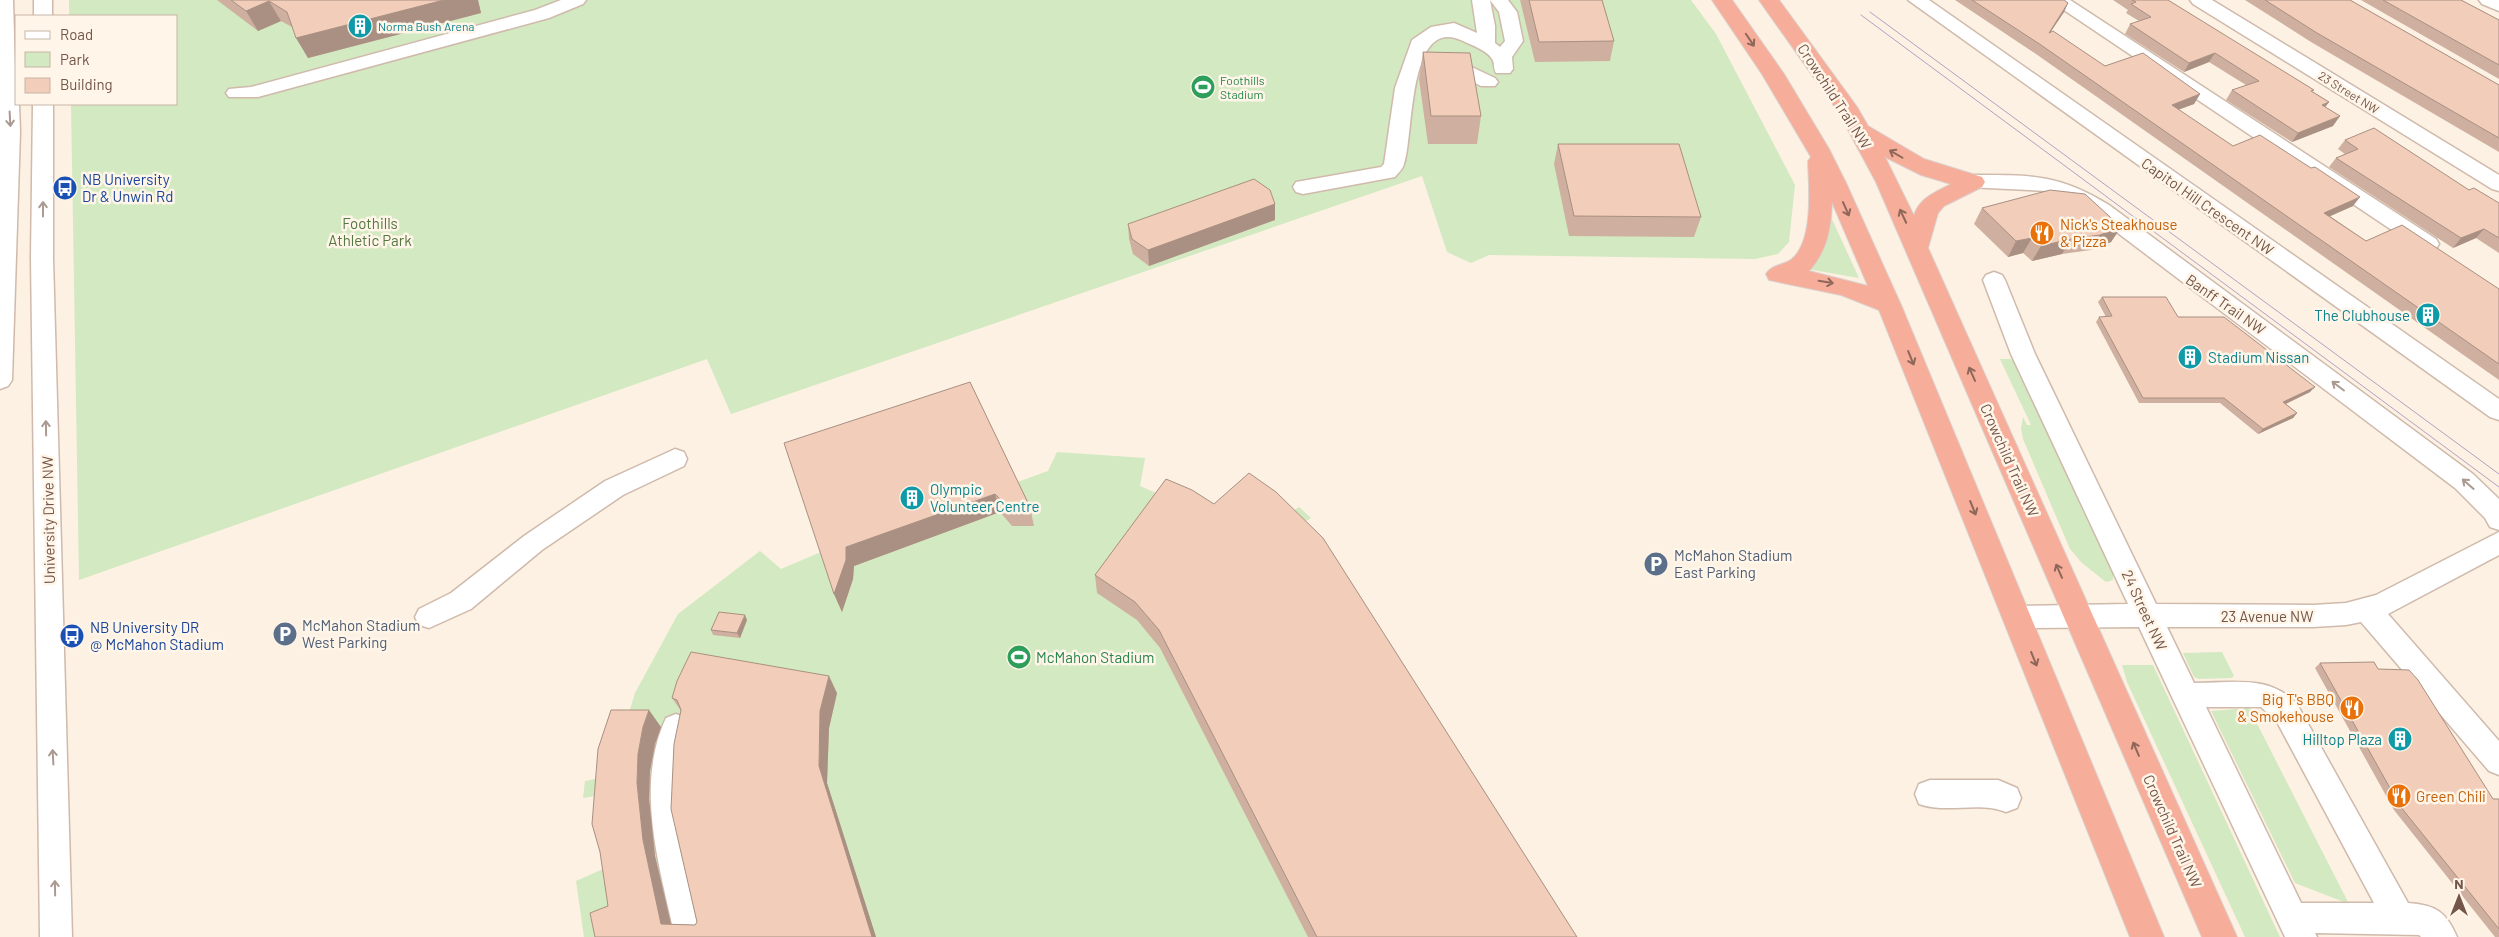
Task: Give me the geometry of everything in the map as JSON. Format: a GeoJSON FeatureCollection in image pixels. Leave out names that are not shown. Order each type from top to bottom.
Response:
{"type":"FeatureCollection","features":[{"type":"Feature","properties":{"kind":"highway"},"geometry":{"type":"LineString","coordinates":[[1722,0],[1773,74],[1818,149],[1889,305],[2147,937]]}},
{"type":"Feature","properties":{"kind":"highway","name":"Crowchild Trail NW"},"geometry":{"type":"LineString","coordinates":[[1769,0],[1859,129],[1888,182],[2220,937]]}},
{"type":"Feature","properties":{"kind":"highway"},"geometry":{"type":"LineString","coordinates":[[1859,129],[1879,144],[1928,171],[1974,182]]}},
{"type":"Feature","properties":{"kind":"highway"},"geometry":{"type":"LineString","coordinates":[[1818,149],[1821,193],[1818,230],[1810,253],[1799,265],[1778,274],[1832,283],[1870,294],[1889,305]]}},
{"type":"Feature","properties":{"kind":"highway"},"geometry":{"type":"LineString","coordinates":[[1917,246],[1927,210],[1936,201],[1974,182]]}},
{"type":"Feature","properties":{"kind":"street"},"geometry":{"type":"LineString","coordinates":[[0,380],[2,270],[10,132],[4,0]]}},
{"type":"Feature","properties":{"kind":"street"},"geometry":{"type":"LineString","coordinates":[[43,0],[43,15]]}},
{"type":"Feature","properties":{"kind":"street"},"geometry":{"type":"LineString","coordinates":[[236,93],[251,93],[523,20],[577,0]]}},
{"type":"Feature","properties":{"kind":"street"},"geometry":{"type":"LineString","coordinates":[[1480,0],[1486,26],[1486,44]]}},
{"type":"Feature","properties":{"kind":"street"},"geometry":{"type":"LineString","coordinates":[[1303,187],[1388,172],[1394,165],[1405,88],[1419,44],[1438,31],[1454,29],[1486,44],[1503,63],[1514,41],[1508,12],[1499,0]]}},
{"type":"Feature","properties":{"kind":"street","name":"Capitol Hill Crescent NW"},"geometry":{"type":"LineString","coordinates":[[1917,0],[2499,411]]}},
{"type":"Feature","properties":{"kind":"street"},"geometry":{"type":"LineString","coordinates":[[2058,0],[2441,252]]}},
{"type":"Feature","properties":{"kind":"street","name":"23 Street NW"},"geometry":{"type":"LineString","coordinates":[[2199,0],[2499,184]]}},
{"type":"Feature","properties":{"kind":"street"},"geometry":{"type":"LineString","coordinates":[[2488,0],[2499,6]]}},
{"type":"Feature","properties":{"kind":"street"},"geometry":{"type":"LineString","coordinates":[[1419,44],[1434,56],[1488,82]]}},
{"type":"Feature","properties":{"kind":"street","name":"University Drive NW"},"geometry":{"type":"LineString","coordinates":[[43,105],[42,258],[54,759],[56,937]]}},
{"type":"Feature","properties":{"kind":"street","name":"Banff Trail NW"},"geometry":{"type":"LineString","coordinates":[[1974,182],[2028,181],[2068,190],[2090,202],[2184,274],[2201,283],[2464,481],[2496,512],[2499,520]]}},
{"type":"Feature","properties":{"kind":"street"},"geometry":{"type":"LineString","coordinates":[[2,270],[42,258]]}},
{"type":"Feature","properties":{"kind":"street","name":"24 Street NW"},"geometry":{"type":"LineString","coordinates":[[1994,280],[2023,354],[2148,615],[2184,696],[2297,928]]}},
{"type":"Feature","properties":{"kind":"street"},"geometry":{"type":"LineString","coordinates":[[429,617],[461,600],[534,543],[614,488],[675,459]]}},
{"type":"Feature","properties":{"kind":"street","name":"23 Avenue NW"},"geometry":{"type":"LineString","coordinates":[[2017,617],[2148,615],[2313,616],[2346,614],[2368,610],[2411,592],[2499,543]]}},
{"type":"Feature","properties":{"kind":"street"},"geometry":{"type":"LineString","coordinates":[[2368,610],[2499,762]]}},
{"type":"Feature","properties":{"kind":"street"},"geometry":{"type":"LineString","coordinates":[[2184,696],[2263,695],[2276,701],[2288,713],[2385,924]]}},
{"type":"Feature","properties":{"kind":"street"},"geometry":{"type":"LineString","coordinates":[[676,727],[668,760],[666,825],[691,937]]}},
{"type":"Feature","properties":{"kind":"street"},"geometry":{"type":"LineString","coordinates":[[1930,794],[1998,794],[2006,798]]}},
{"type":"Feature","properties":{"kind":"street"},"geometry":{"type":"LineString","coordinates":[[2297,928],[2427,920],[2441,937]]}},
{"type":"Feature","properties":{"kind":"green space","name":"Foothills Athletic Park"},"geometry":{"type":"Polygon","coordinates":[[[69,0],[1691,0],[1716,34],[1795,185],[1789,242],[1778,254],[1755,259],[1489,255],[1471,263],[1447,252],[1422,176],[731,414],[707,359],[79,580],[71,105],[178,105],[178,15],[69,15],[69,0]]]}},
{"type":"Feature","properties":{"kind":"green space"},"geometry":{"type":"Polygon","coordinates":[[[1830,215],[1859,278],[1807,269],[1830,215]]]}},
{"type":"Feature","properties":{"kind":"green space"},"geometry":{"type":"Polygon","coordinates":[[[2000,359],[2011,359],[2016,365],[2109,563],[2113,573],[2113,580],[2106,582],[2082,563],[2070,549],[2023,439],[2021,429],[2023,417],[2027,425],[2031,425],[2000,359]]]}},
{"type":"Feature","properties":{"kind":"green space","name":"McMahon Stadium"},"geometry":{"type":"Polygon","coordinates":[[[1057,452],[1145,458],[1140,486],[1193,509],[1282,518],[1299,507],[1311,518],[1294,528],[1561,937],[584,937],[576,881],[612,865],[609,794],[583,798],[585,781],[610,776],[635,693],[678,614],[760,551],[781,569],[821,552],[1048,471],[1057,452]]]}},
{"type":"Feature","properties":{"kind":"green space"},"geometry":{"type":"Polygon","coordinates":[[[2222,652],[2234,676],[2231,678],[2199,679],[2194,677],[2183,653],[2222,652]]]}},
{"type":"Feature","properties":{"kind":"green space"},"geometry":{"type":"Polygon","coordinates":[[[2122,665],[2153,665],[2280,937],[2245,937],[2127,682],[2122,665]]]}},
{"type":"Feature","properties":{"kind":"green space"},"geometry":{"type":"Polygon","coordinates":[[[2249,708],[2349,904],[2295,883],[2211,711],[2249,708]]]}},
{"type":"Feature","properties":{"kind":"building"},"geometry":{"type":"Polygon","coordinates":[[[231,0],[444,0],[296,38],[287,12],[269,1],[246,11],[231,0]]]}},
{"type":"Feature","properties":{"kind":"building"},"geometry":{"type":"Polygon","coordinates":[[[1529,0],[1602,0],[1614,41],[1539,42],[1529,0]]]}},
{"type":"Feature","properties":{"kind":"building"},"geometry":{"type":"Polygon","coordinates":[[[1972,0],[2064,0],[2068,3],[2049,33],[2053,31],[2105,66],[2143,53],[2200,94],[2172,105],[2233,146],[2260,135],[2311,168],[2315,167],[2360,197],[2324,213],[2366,241],[2402,225],[2499,289],[2499,364],[2041,45],[1972,0]]]}},
{"type":"Feature","properties":{"kind":"building"},"geometry":{"type":"Polygon","coordinates":[[[2132,0],[2168,0],[2314,90],[2311,91],[2329,102],[2322,105],[2340,116],[2298,133],[2232,90],[2259,81],[2215,53],[2189,63],[2130,24],[2151,17],[2131,4],[2136,2],[2132,0]]]}},
{"type":"Feature","properties":{"kind":"building"},"geometry":{"type":"Polygon","coordinates":[[[2265,0],[2350,0],[2499,85],[2499,138],[2317,33],[2265,0]]]}},
{"type":"Feature","properties":{"kind":"building"},"geometry":{"type":"Polygon","coordinates":[[[2383,0],[2461,0],[2499,20],[2499,65],[2383,0]]]}},
{"type":"Feature","properties":{"kind":"building"},"geometry":{"type":"Polygon","coordinates":[[[1423,52],[1470,53],[1481,116],[1431,116],[1423,52]]]}},
{"type":"Feature","properties":{"kind":"building"},"geometry":{"type":"Polygon","coordinates":[[[2374,128],[2469,190],[2474,188],[2499,203],[2499,238],[2484,229],[2461,238],[2336,158],[2358,149],[2345,140],[2374,128]]]}},
{"type":"Feature","properties":{"kind":"building"},"geometry":{"type":"Polygon","coordinates":[[[1558,144],[1679,144],[1701,217],[1574,216],[1558,144]]]}},
{"type":"Feature","properties":{"kind":"building"},"geometry":{"type":"Polygon","coordinates":[[[1254,179],[1270,190],[1275,204],[1148,250],[1132,239],[1128,224],[1254,179]]]}},
{"type":"Feature","properties":{"kind":"building"},"geometry":{"type":"Polygon","coordinates":[[[2050,190],[2085,194],[2121,227],[2100,235],[2041,246],[2032,238],[2016,241],[1982,208],[2050,190]]]}},
{"type":"Feature","properties":{"kind":"building","name":"Stadium Nissan"},"geometry":{"type":"Polygon","coordinates":[[[2102,297],[2166,297],[2178,317],[2224,317],[2315,387],[2283,402],[2297,413],[2263,429],[2224,398],[2143,398],[2099,317],[2112,316],[2102,297]]]}},
{"type":"Feature","properties":{"kind":"building","name":"Olympic Volunteer Centre"},"geometry":{"type":"Polygon","coordinates":[[[970,382],[1030,507],[1008,507],[995,494],[846,547],[846,560],[834,594],[784,443],[970,382]]]}},
{"type":"Feature","properties":{"kind":"building"},"geometry":{"type":"Polygon","coordinates":[[[1249,473],[1276,492],[1323,538],[1577,937],[1317,937],[1159,630],[1135,602],[1095,575],[1166,479],[1192,490],[1214,504],[1249,473]]]}},
{"type":"Feature","properties":{"kind":"building"},"geometry":{"type":"Polygon","coordinates":[[[719,612],[745,615],[737,633],[711,630],[719,612]]]}},
{"type":"Feature","properties":{"kind":"building"},"geometry":{"type":"Polygon","coordinates":[[[691,652],[829,676],[820,711],[819,766],[872,937],[595,937],[590,913],[608,906],[600,852],[592,824],[598,749],[611,710],[649,710],[643,727],[638,754],[637,783],[643,840],[661,924],[695,925],[697,922],[671,809],[674,744],[681,710],[677,700],[672,698],[677,681],[691,652]]]}},
{"type":"Feature","properties":{"kind":"building","name":"Hilltop Plaza"},"geometry":{"type":"Polygon","coordinates":[[[2374,662],[2378,669],[2409,670],[2418,680],[2493,799],[2499,799],[2499,929],[2400,806],[2320,663],[2374,662]]]}},
{"type":"Feature","properties":{"kind":"tram line"},"geometry":{"type":"LineString","coordinates":[[1870,12],[2499,474]]}},
{"type":"Feature","properties":{"kind":"tram line"},"geometry":{"type":"LineString","coordinates":[[1861,15],[2499,487]]}},
{"type":"Feature","properties":{"kind":"place","name":"Norma Bush Arena"},"geometry":{"type":"Point","coordinates":[360,26]}},
{"type":"Feature","properties":{"kind":"place","name":"Foothills Stadium"},"geometry":{"type":"Point","coordinates":[1203,87]}},
{"type":"Feature","properties":{"kind":"place","name":"NB University Dr & Unwin Rd"},"geometry":{"type":"Point","coordinates":[65,188]}},
{"type":"Feature","properties":{"kind":"place","name":"Nick's Steakhouse & Pizza"},"geometry":{"type":"Point","coordinates":[2042,233]}},
{"type":"Feature","properties":{"kind":"place","name":"The Clubhouse"},"geometry":{"type":"Point","coordinates":[2428,315]}},
{"type":"Feature","properties":{"kind":"place","name":"Stadium Nissan"},"geometry":{"type":"Point","coordinates":[2190,357]}},
{"type":"Feature","properties":{"kind":"place","name":"Olympic Volunteer Centre"},"geometry":{"type":"Point","coordinates":[912,498]}},
{"type":"Feature","properties":{"kind":"place","name":"McMahon Stadium East Parking"},"geometry":{"type":"Point","coordinates":[1656,564]}},
{"type":"Feature","properties":{"kind":"place","name":"McMahon Stadium West Parking"},"geometry":{"type":"Point","coordinates":[285,634]}},
{"type":"Feature","properties":{"kind":"place","name":"NB University DR @ McMahon Stadium"},"geometry":{"type":"Point","coordinates":[72,636]}},
{"type":"Feature","properties":{"kind":"place","name":"McMahon Stadium"},"geometry":{"type":"Point","coordinates":[1019,657]}},
{"type":"Feature","properties":{"kind":"place","name":"Big T's BBQ & Smokehouse"},"geometry":{"type":"Point","coordinates":[2352,708]}},
{"type":"Feature","properties":{"kind":"place","name":"Hilltop Plaza"},"geometry":{"type":"Point","coordinates":[2400,739]}},
{"type":"Feature","properties":{"kind":"place","name":"Green Chili"},"geometry":{"type":"Point","coordinates":[2399,796]}}]}
